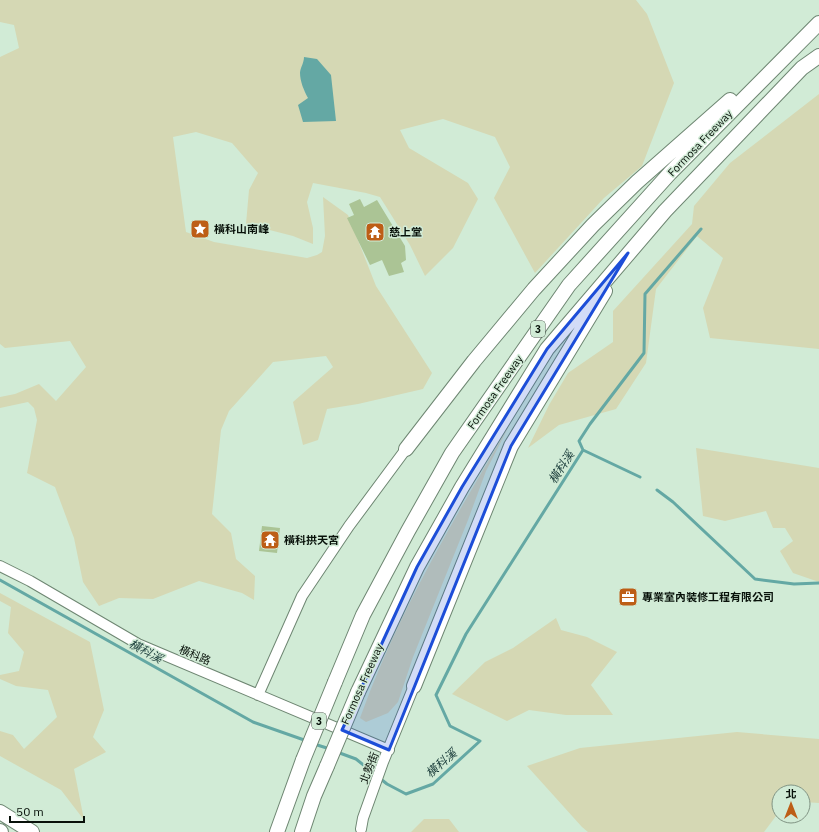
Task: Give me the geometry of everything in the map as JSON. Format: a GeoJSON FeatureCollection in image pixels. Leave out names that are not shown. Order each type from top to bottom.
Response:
{"type":"FeatureCollection","features":[{"type":"Feature","properties":{"kind":"highway"},"geometry":{"type":"LineString","coordinates":[[406,449],[474,362],[534,289],[593,225],[637,182],[816,25]]}},
{"type":"Feature","properties":{"kind":"highway","name":"Formosa Freeway"},"geometry":{"type":"LineString","coordinates":[[278,832],[303,760],[363,615],[452,453],[568,285],[670,173],[816,25]]}},
{"type":"Feature","properties":{"kind":"highway","name":"Formosa Freeway"},"geometry":{"type":"LineString","coordinates":[[302,832],[314,796],[358,692],[417,567],[504,416],[547,349],[664,211],[802,68],[819,56]]}},
{"type":"Feature","properties":{"kind":"highway"},"geometry":{"type":"LineString","coordinates":[[414,686],[511,446],[628,253]]}},
{"type":"Feature","properties":{"kind":"highway"},"geometry":{"type":"LineString","coordinates":[[0,812],[32,832]]}},
{"type":"Feature","properties":{"kind":"street"},"geometry":{"type":"LineString","coordinates":[[258,695],[302,596],[349,526],[406,449]]}},
{"type":"Feature","properties":{"kind":"street","name":"橫科路"},"geometry":{"type":"LineString","coordinates":[[0,566],[30,581],[138,644],[389,750]]}},
{"type":"Feature","properties":{"kind":"street","name":"北勢街"},"geometry":{"type":"LineString","coordinates":[[360,831],[414,686]]}},
{"type":"Feature","properties":{"kind":"highlighted area"},"geometry":{"type":"Polygon","coordinates":[[[628,253],[511,446],[389,750],[342,730],[417,567],[462,487],[547,349],[628,253]]]}},
{"type":"Feature","properties":{"kind":"green space"},"geometry":{"type":"Polygon","coordinates":[[[0,0],[636,0],[647,14],[674,83],[642,166],[604,198],[535,273],[494,198],[510,167],[495,137],[443,119],[400,130],[409,148],[468,183],[478,199],[453,248],[425,276],[410,245],[380,197],[313,183],[307,202],[313,228],[313,244],[293,236],[246,224],[249,190],[258,173],[232,143],[196,132],[173,137],[186,232],[214,242],[307,258],[322,252],[325,236],[323,197],[348,215],[376,286],[432,373],[423,389],[358,404],[327,409],[318,440],[303,445],[293,402],[333,367],[326,356],[273,362],[229,411],[221,430],[212,514],[231,533],[236,559],[255,576],[254,600],[242,593],[199,581],[153,599],[119,598],[99,606],[83,582],[74,538],[55,487],[27,473],[37,420],[34,408],[28,402],[0,408],[0,397],[15,394],[39,384],[56,401],[86,367],[70,341],[5,348],[0,344],[0,57],[19,48],[14,25],[0,22],[0,0]],[[304,61],[300,72],[304,90],[308,98],[336,121],[304,61]]]}},
{"type":"Feature","properties":{"kind":"green space"},"geometry":{"type":"Polygon","coordinates":[[[819,94],[819,349],[710,338],[703,308],[723,258],[697,236],[656,289],[646,363],[616,409],[559,425],[528,448],[549,405],[568,373],[613,342],[613,311],[692,224],[694,206],[730,163],[819,94]]]}},
{"type":"Feature","properties":{"kind":"green space"},"geometry":{"type":"Polygon","coordinates":[[[510,424],[486,471],[413,657],[398,702],[388,713],[366,722],[360,718],[375,679],[409,604],[468,495],[510,424]]]}},
{"type":"Feature","properties":{"kind":"green space"},"geometry":{"type":"Polygon","coordinates":[[[696,448],[819,468],[819,582],[793,573],[780,551],[793,541],[785,528],[773,528],[766,511],[725,521],[703,516],[696,448]]]}},
{"type":"Feature","properties":{"kind":"green space"},"geometry":{"type":"Polygon","coordinates":[[[0,593],[90,642],[104,710],[93,737],[106,752],[74,769],[84,820],[61,790],[0,756],[0,731],[13,735],[24,749],[57,717],[48,690],[16,686],[0,679],[0,675],[19,671],[24,652],[8,633],[11,607],[0,601],[0,593]]]}},
{"type":"Feature","properties":{"kind":"green space"},"geometry":{"type":"Polygon","coordinates":[[[556,618],[561,630],[587,637],[617,652],[591,685],[613,715],[566,715],[529,710],[507,721],[452,694],[485,662],[513,648],[556,618]]]}},
{"type":"Feature","properties":{"kind":"green space"},"geometry":{"type":"Polygon","coordinates":[[[737,732],[819,739],[819,803],[811,802],[811,784],[771,784],[771,823],[764,832],[588,832],[527,766],[580,748],[737,732]]]}},
{"type":"Feature","properties":{"kind":"green space"},"geometry":{"type":"Polygon","coordinates":[[[424,819],[449,819],[459,832],[411,832],[424,819]]]}},
{"type":"Feature","properties":{"kind":"water"},"geometry":{"type":"Polygon","coordinates":[[[304,57],[317,59],[331,75],[336,121],[303,122],[298,105],[308,98],[302,86],[300,76],[304,57]]]}},
{"type":"Feature","properties":{"kind":"building","name":"慈上堂"},"geometry":{"type":"Polygon","coordinates":[[[360,199],[364,207],[377,200],[405,246],[406,260],[401,263],[404,272],[389,276],[382,260],[370,265],[347,218],[354,215],[349,204],[360,199]]]}},
{"type":"Feature","properties":{"kind":"building","name":"橫科拱天宮"},"geometry":{"type":"Polygon","coordinates":[[[262,526],[280,528],[277,553],[259,551],[262,526]]]}},
{"type":"Feature","properties":{"kind":"waterway"},"geometry":{"type":"LineString","coordinates":[[583,450],[579,441],[590,424],[644,353],[645,294],[701,229]]}},
{"type":"Feature","properties":{"kind":"waterway","name":"橫科溪"},"geometry":{"type":"LineString","coordinates":[[337,752],[356,759],[387,784],[406,794],[433,784],[480,741],[450,726],[436,695],[466,634],[583,450],[640,477]]}},
{"type":"Feature","properties":{"kind":"waterway","name":"橫科溪"},"geometry":{"type":"LineString","coordinates":[[657,490],[673,502],[755,579],[794,584],[819,583]]}},
{"type":"Feature","properties":{"kind":"waterway","name":"橫科溪"},"geometry":{"type":"LineString","coordinates":[[0,580],[253,722],[307,741]]}},
{"type":"Feature","properties":{"kind":"waterway","name":"橫科溪"},"geometry":{"type":"LineString","coordinates":[[314,744],[330,749]]}},
{"type":"Feature","properties":{"kind":"place","name":"橫科山南峰"},"geometry":{"type":"Point","coordinates":[200,229]}},
{"type":"Feature","properties":{"kind":"place","name":"慈上堂"},"geometry":{"type":"Point","coordinates":[375,232]}},
{"type":"Feature","properties":{"kind":"place","name":"橫科拱天宮"},"geometry":{"type":"Point","coordinates":[270,540]}},
{"type":"Feature","properties":{"kind":"place","name":"專業室內裝修工程有限公司"},"geometry":{"type":"Point","coordinates":[628,597]}}]}
